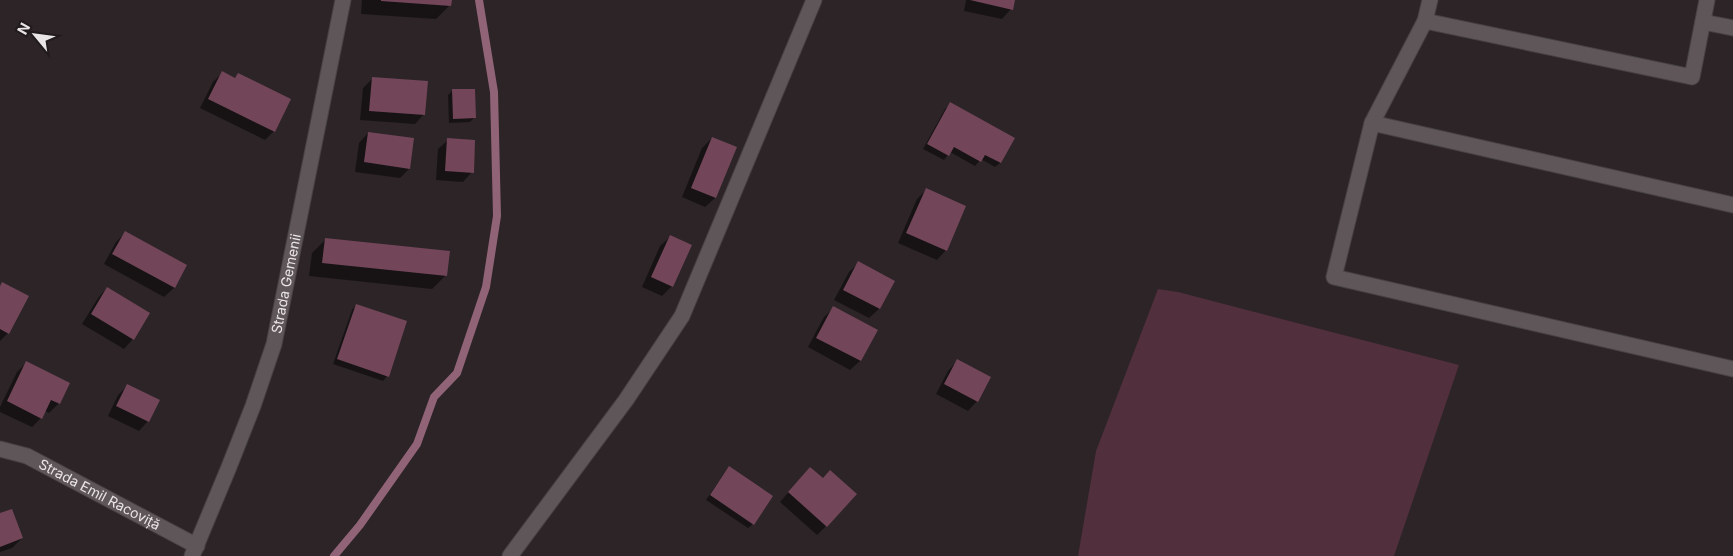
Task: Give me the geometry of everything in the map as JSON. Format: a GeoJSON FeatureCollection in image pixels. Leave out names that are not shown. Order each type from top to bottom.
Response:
{"type":"FeatureCollection","features":[{"type":"Feature","properties":{"kind":"street","name":"Strada Gemenii"},"geometry":{"type":"LineString","coordinates":[[194,551],[230,467],[274,344],[343,0]]}},
{"type":"Feature","properties":{"kind":"street"},"geometry":{"type":"LineString","coordinates":[[510,556],[626,400],[682,316],[814,0]]}},
{"type":"Feature","properties":{"kind":"street"},"geometry":{"type":"LineString","coordinates":[[1430,0],[1425,21],[1372,124],[1334,277],[1733,369]]}},
{"type":"Feature","properties":{"kind":"street"},"geometry":{"type":"LineString","coordinates":[[1425,21],[1692,77],[1707,0]]}},
{"type":"Feature","properties":{"kind":"street"},"geometry":{"type":"LineString","coordinates":[[1703,22],[1733,28]]}},
{"type":"Feature","properties":{"kind":"street"},"geometry":{"type":"LineString","coordinates":[[1372,124],[1733,205]]}},
{"type":"Feature","properties":{"kind":"street","name":"Strada Emil Racoviță"},"geometry":{"type":"LineString","coordinates":[[0,449],[27,456],[194,551]]}},
{"type":"Feature","properties":{"kind":"shaded area"},"geometry":{"type":"Polygon","coordinates":[[[1158,289],[1178,292],[1459,365],[1394,556],[1078,556],[1096,451],[1158,289]]]}},
{"type":"Feature","properties":{"kind":"building"},"geometry":{"type":"Polygon","coordinates":[[[381,0],[452,0],[451,6],[381,0]]]}},
{"type":"Feature","properties":{"kind":"building"},"geometry":{"type":"Polygon","coordinates":[[[970,0],[1015,0],[1013,10],[970,0]]]}},
{"type":"Feature","properties":{"kind":"building"},"geometry":{"type":"Polygon","coordinates":[[[222,71],[235,78],[238,73],[291,99],[275,132],[208,99],[222,71]]]}},
{"type":"Feature","properties":{"kind":"building"},"geometry":{"type":"Polygon","coordinates":[[[372,77],[428,81],[425,115],[369,111],[372,77]]]}},
{"type":"Feature","properties":{"kind":"building"},"geometry":{"type":"Polygon","coordinates":[[[452,89],[475,89],[476,118],[453,119],[452,89]]]}},
{"type":"Feature","properties":{"kind":"building"},"geometry":{"type":"Polygon","coordinates":[[[950,102],[1015,138],[1001,163],[985,155],[981,162],[954,147],[949,156],[927,144],[950,102]]]}},
{"type":"Feature","properties":{"kind":"building"},"geometry":{"type":"Polygon","coordinates":[[[368,132],[414,138],[410,169],[364,162],[368,132]]]}},
{"type":"Feature","properties":{"kind":"building"},"geometry":{"type":"Polygon","coordinates":[[[712,137],[737,147],[716,198],[691,188],[712,137]]]}},
{"type":"Feature","properties":{"kind":"building"},"geometry":{"type":"Polygon","coordinates":[[[447,138],[475,140],[474,173],[445,171],[447,138]]]}},
{"type":"Feature","properties":{"kind":"building"},"geometry":{"type":"Polygon","coordinates":[[[926,188],[966,206],[947,251],[906,233],[926,188]]]}},
{"type":"Feature","properties":{"kind":"building"},"geometry":{"type":"Polygon","coordinates":[[[125,231],[187,265],[175,288],[112,254],[125,231]]]}},
{"type":"Feature","properties":{"kind":"building"},"geometry":{"type":"Polygon","coordinates":[[[670,235],[692,245],[673,287],[651,277],[670,235]]]}},
{"type":"Feature","properties":{"kind":"building"},"geometry":{"type":"Polygon","coordinates":[[[325,238],[450,251],[447,276],[322,263],[325,238]]]}},
{"type":"Feature","properties":{"kind":"building"},"geometry":{"type":"Polygon","coordinates":[[[858,261],[895,281],[880,309],[843,290],[858,261]]]}},
{"type":"Feature","properties":{"kind":"building"},"geometry":{"type":"Polygon","coordinates":[[[2,282],[29,296],[9,334],[0,329],[0,286],[2,282]]]}},
{"type":"Feature","properties":{"kind":"building"},"geometry":{"type":"Polygon","coordinates":[[[107,287],[150,313],[134,340],[91,314],[107,287]]]}},
{"type":"Feature","properties":{"kind":"building"},"geometry":{"type":"Polygon","coordinates":[[[356,304],[407,321],[389,377],[337,359],[356,304]]]}},
{"type":"Feature","properties":{"kind":"building"},"geometry":{"type":"Polygon","coordinates":[[[833,306],[878,330],[861,361],[816,338],[833,306]]]}},
{"type":"Feature","properties":{"kind":"building"},"geometry":{"type":"Polygon","coordinates":[[[957,359],[991,377],[978,402],[944,384],[957,359]]]}},
{"type":"Feature","properties":{"kind":"building"},"geometry":{"type":"Polygon","coordinates":[[[26,361],[70,383],[60,404],[51,400],[42,419],[7,401],[26,361]]]}},
{"type":"Feature","properties":{"kind":"building"},"geometry":{"type":"Polygon","coordinates":[[[127,384],[160,400],[149,422],[116,406],[127,384]]]}},
{"type":"Feature","properties":{"kind":"building"},"geometry":{"type":"Polygon","coordinates":[[[729,466],[773,496],[754,525],[710,495],[729,466]]]}},
{"type":"Feature","properties":{"kind":"building"},"geometry":{"type":"Polygon","coordinates":[[[810,467],[823,478],[830,470],[857,494],[827,527],[788,492],[810,467]]]}},
{"type":"Feature","properties":{"kind":"building"},"geometry":{"type":"Polygon","coordinates":[[[12,509],[23,538],[0,547],[0,513],[12,509]]]}},
{"type":"Feature","properties":{"kind":"waterway"},"geometry":{"type":"LineString","coordinates":[[334,556],[360,525],[417,444],[434,397],[457,373],[486,287],[497,216],[494,92],[479,0]]}}]}
